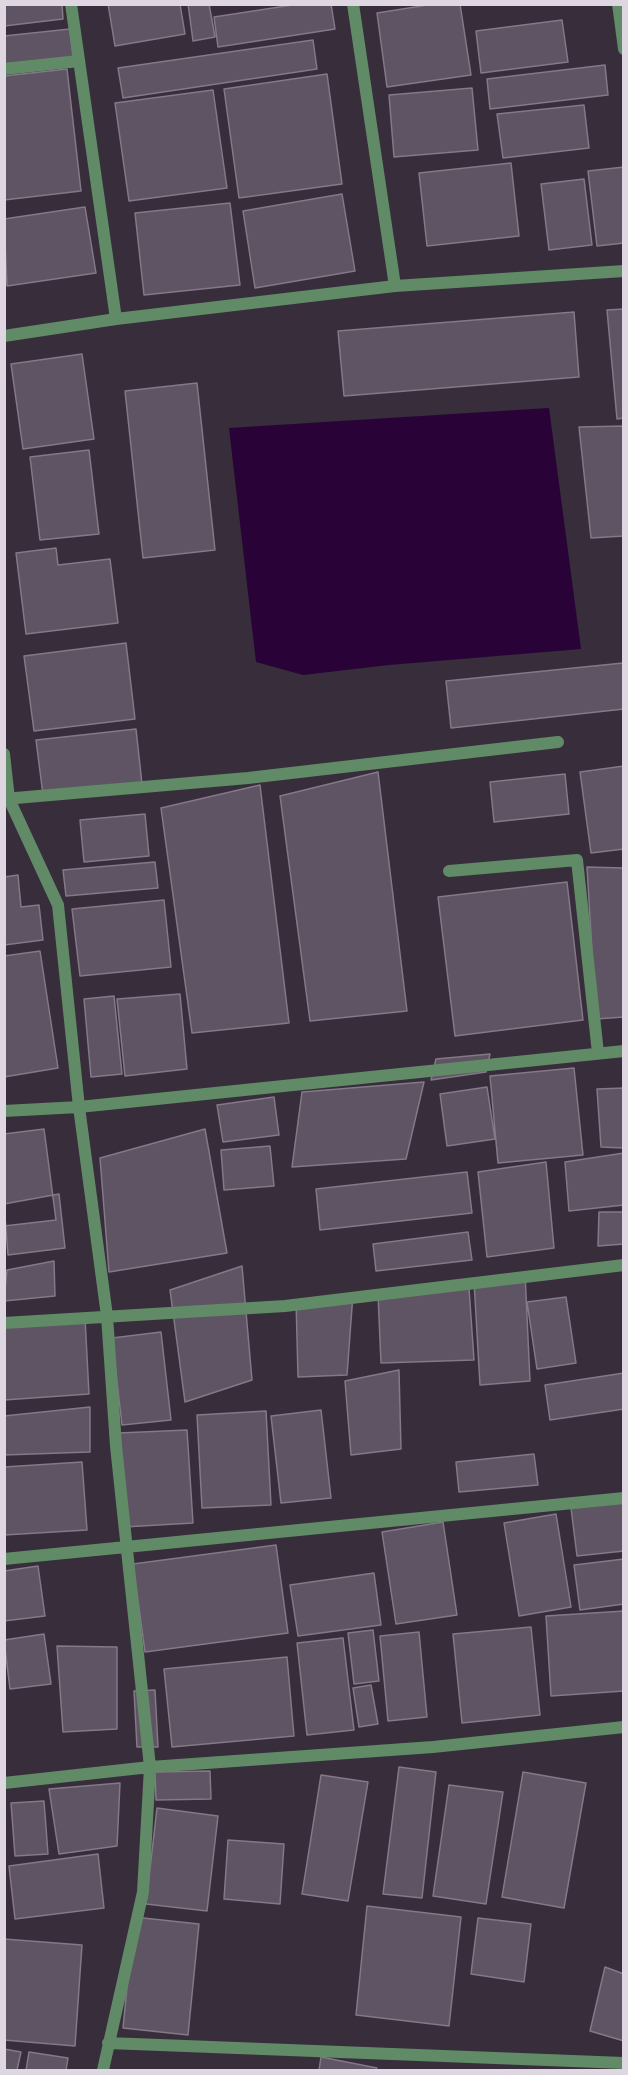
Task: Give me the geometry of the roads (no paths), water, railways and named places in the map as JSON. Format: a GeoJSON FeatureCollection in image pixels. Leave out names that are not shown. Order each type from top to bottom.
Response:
{"type":"FeatureCollection","features":[{"type":"Feature","properties":{"kind":"street"},"geometry":{"type":"LineString","coordinates":[[71,4],[116,319]]}},
{"type":"Feature","properties":{"kind":"street"},"geometry":{"type":"LineString","coordinates":[[353,4],[395,286]]}},
{"type":"Feature","properties":{"kind":"street"},"geometry":{"type":"LineString","coordinates":[[618,4],[624,49]]}},
{"type":"Feature","properties":{"kind":"street"},"geometry":{"type":"LineString","coordinates":[[4,69],[79,61]]}},
{"type":"Feature","properties":{"kind":"street"},"geometry":{"type":"LineString","coordinates":[[4,336],[116,319],[395,286],[624,271]]}},
{"type":"Feature","properties":{"kind":"street"},"geometry":{"type":"LineString","coordinates":[[7,799],[248,778],[558,742]]}},
{"type":"Feature","properties":{"kind":"street"},"geometry":{"type":"LineString","coordinates":[[4,754],[7,799],[58,905],[79,1107],[107,1316],[126,1548],[150,1767],[142,1892],[103,2070]]}},
{"type":"Feature","properties":{"kind":"street"},"geometry":{"type":"LineString","coordinates":[[449,871],[576,860],[598,1053]]}},
{"type":"Feature","properties":{"kind":"street"},"geometry":{"type":"LineString","coordinates":[[4,1112],[79,1107],[624,1051]]}},
{"type":"Feature","properties":{"kind":"street"},"geometry":{"type":"LineString","coordinates":[[4,1323],[285,1306],[624,1265]]}},
{"type":"Feature","properties":{"kind":"street"},"geometry":{"type":"LineString","coordinates":[[4,1559],[624,1498]]}},
{"type":"Feature","properties":{"kind":"street"},"geometry":{"type":"LineString","coordinates":[[4,1783],[150,1767],[433,1747],[624,1726]]}},
{"type":"Feature","properties":{"kind":"street"},"geometry":{"type":"LineString","coordinates":[[108,2043],[624,2063]]}}]}
